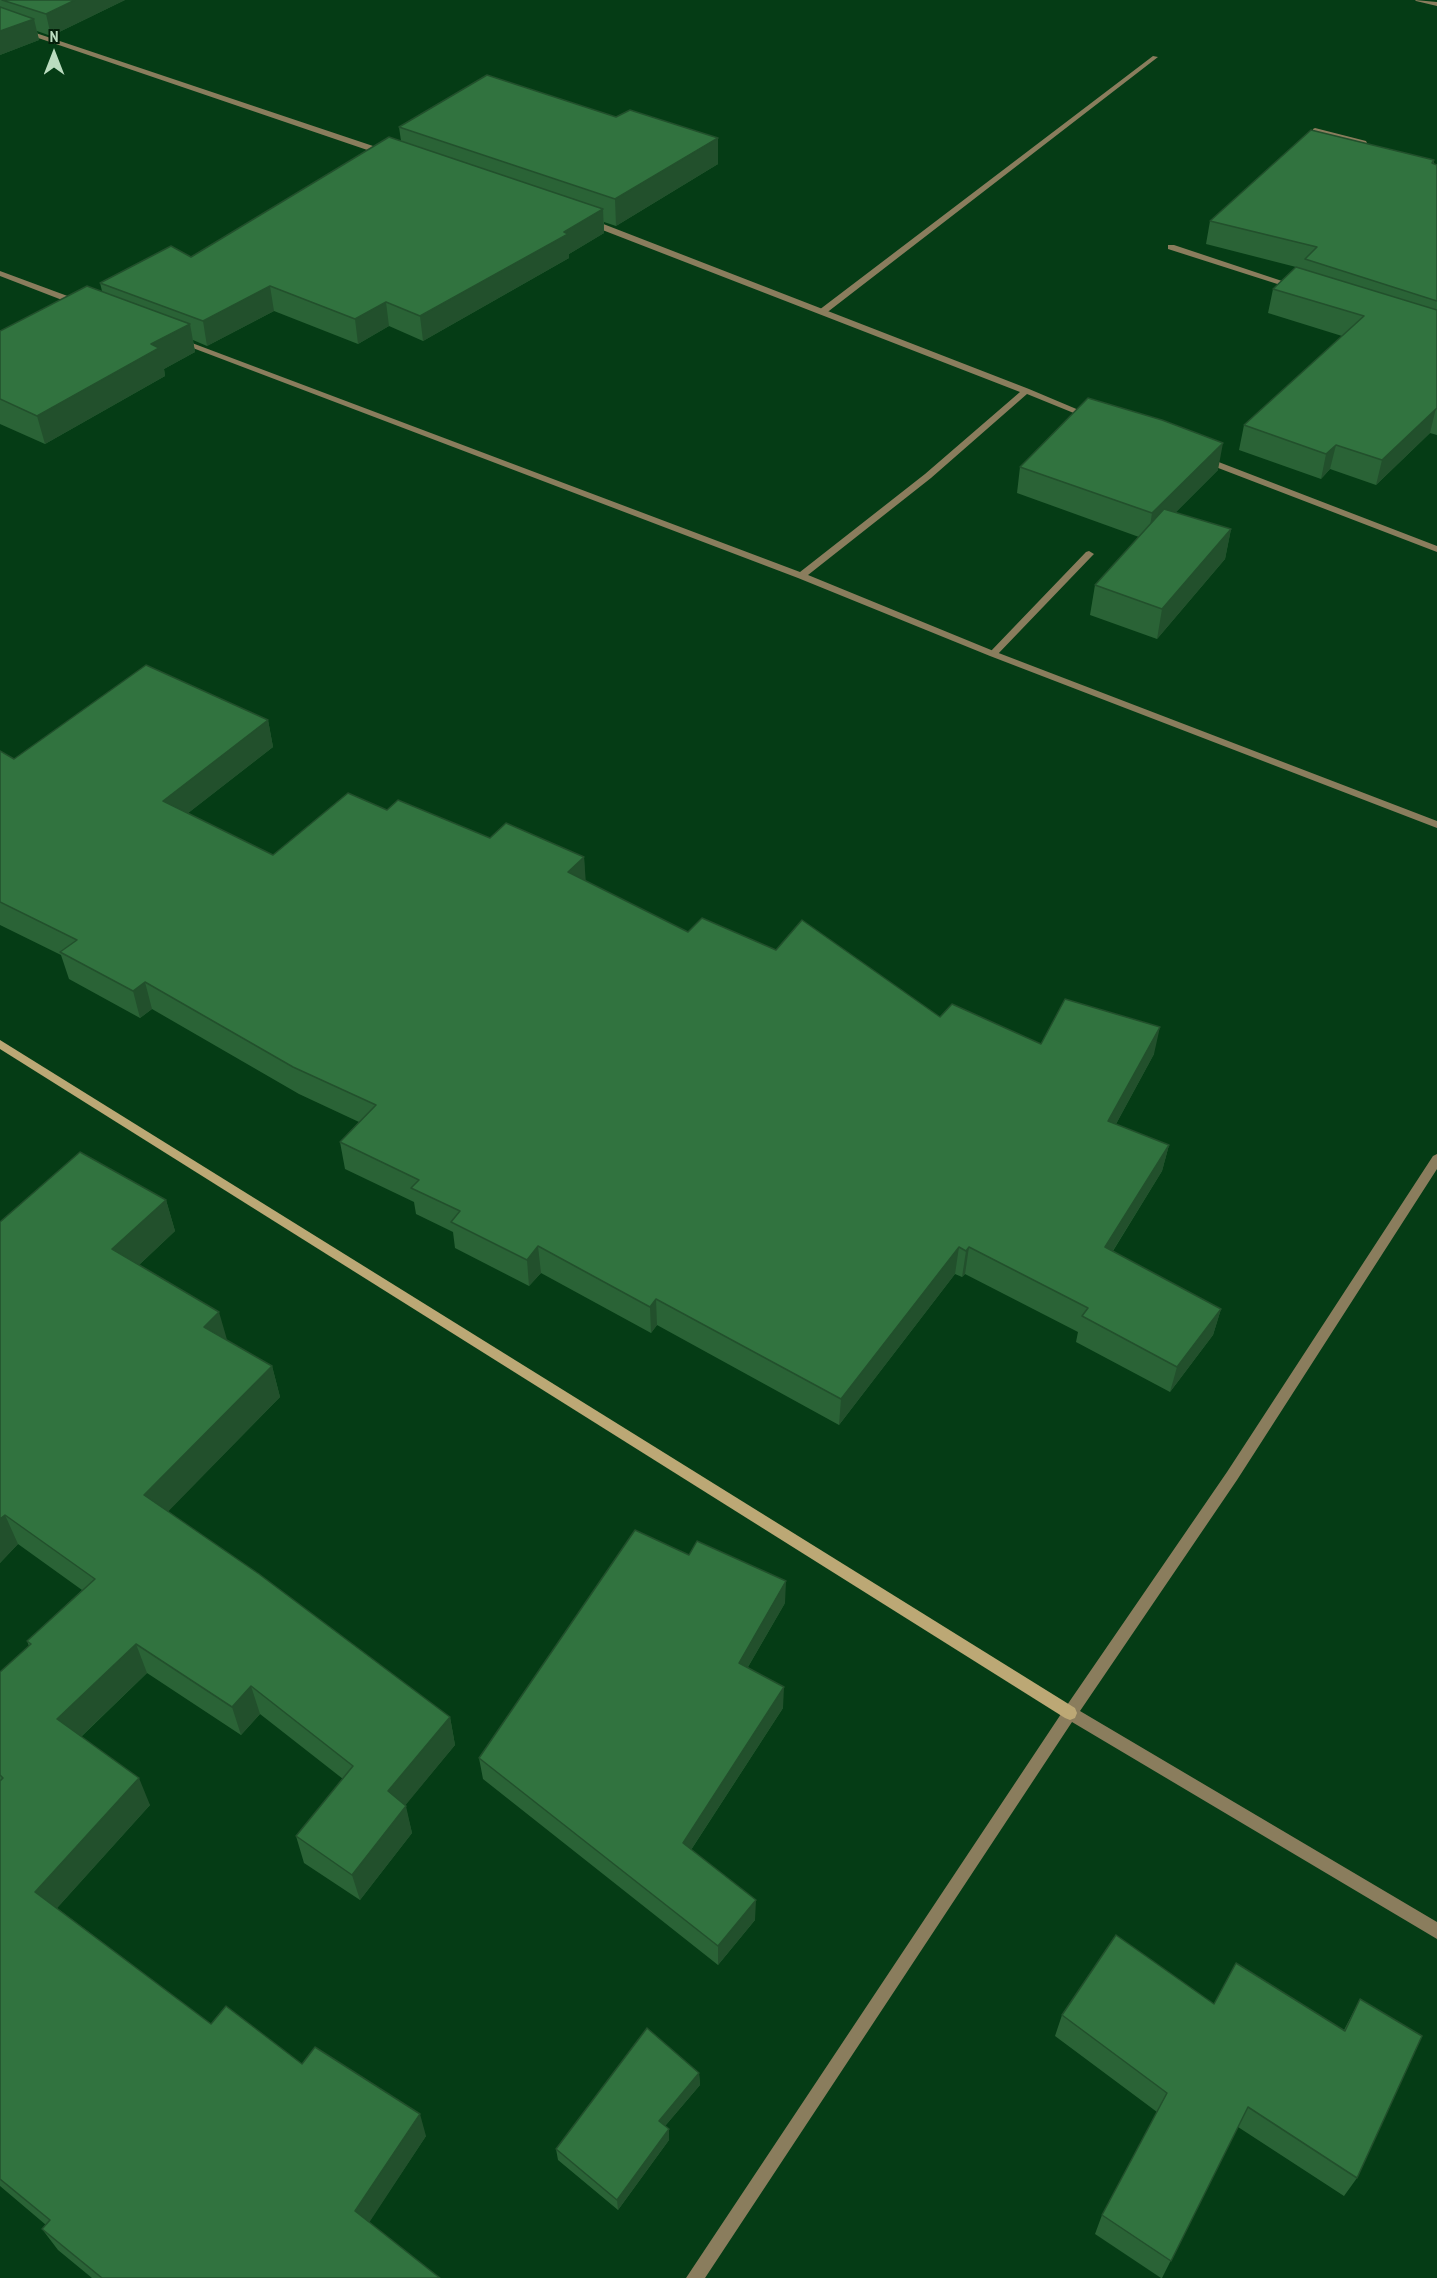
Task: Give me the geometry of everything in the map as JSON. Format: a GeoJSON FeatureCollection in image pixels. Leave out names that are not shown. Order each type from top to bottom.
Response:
{"type":"FeatureCollection","features":[{"type":"Feature","properties":{"kind":"street"},"geometry":{"type":"LineString","coordinates":[[1418,0],[1437,4]]}},
{"type":"Feature","properties":{"kind":"street"},"geometry":{"type":"LineString","coordinates":[[0,23],[398,157]]}},
{"type":"Feature","properties":{"kind":"street"},"geometry":{"type":"LineString","coordinates":[[822,312],[1155,57]]}},
{"type":"Feature","properties":{"kind":"street"},"geometry":{"type":"LineString","coordinates":[[1315,130],[1370,145]]}},
{"type":"Feature","properties":{"kind":"street"},"geometry":{"type":"LineString","coordinates":[[579,218],[1104,421]]}},
{"type":"Feature","properties":{"kind":"street"},"geometry":{"type":"LineString","coordinates":[[1171,247],[1304,289]]}},
{"type":"Feature","properties":{"kind":"street"},"geometry":{"type":"LineString","coordinates":[[0,273],[90,308]]}},
{"type":"Feature","properties":{"kind":"street"},"geometry":{"type":"LineString","coordinates":[[168,337],[801,576],[993,654],[1437,825]]}},
{"type":"Feature","properties":{"kind":"street"},"geometry":{"type":"LineString","coordinates":[[801,576],[928,476],[1026,392]]}},
{"type":"Feature","properties":{"kind":"street"},"geometry":{"type":"LineString","coordinates":[[1192,455],[1437,549]]}},
{"type":"Feature","properties":{"kind":"street"},"geometry":{"type":"LineString","coordinates":[[993,654],[1089,555]]}},
{"type":"Feature","properties":{"kind":"street"},"geometry":{"type":"LineString","coordinates":[[0,1044],[1070,1713],[1437,1931]]}},
{"type":"Feature","properties":{"kind":"street"},"geometry":{"type":"LineString","coordinates":[[695,2278],[1070,1713],[1232,1476],[1437,1159]]}},
{"type":"Feature","properties":{"kind":"building"},"geometry":{"type":"Polygon","coordinates":[[[2,0],[75,0],[46,14],[2,0]]]}},
{"type":"Feature","properties":{"kind":"building"},"geometry":{"type":"Polygon","coordinates":[[[0,7],[34,19],[0,31],[0,7]]]}},
{"type":"Feature","properties":{"kind":"building"},"geometry":{"type":"Polygon","coordinates":[[[487,75],[616,117],[630,110],[718,138],[615,199],[399,127],[487,75]]]}},
{"type":"Feature","properties":{"kind":"building"},"geometry":{"type":"Polygon","coordinates":[[[1311,130],[1434,160],[1432,163],[1437,165],[1437,301],[1305,259],[1317,247],[1210,221],[1311,130]]]}},
{"type":"Feature","properties":{"kind":"building"},"geometry":{"type":"Polygon","coordinates":[[[389,137],[603,209],[564,232],[568,234],[420,316],[386,302],[355,319],[270,286],[203,321],[100,283],[171,246],[191,257],[389,137]]]}},
{"type":"Feature","properties":{"kind":"building"},"geometry":{"type":"Polygon","coordinates":[[[1296,267],[1437,310],[1437,408],[1382,460],[1336,445],[1326,454],[1244,425],[1364,316],[1273,289],[1296,267]]]}},
{"type":"Feature","properties":{"kind":"building"},"geometry":{"type":"Polygon","coordinates":[[[87,286],[190,324],[151,344],[159,348],[37,416],[0,399],[0,331],[87,286]]]}},
{"type":"Feature","properties":{"kind":"building"},"geometry":{"type":"Polygon","coordinates":[[[1088,398],[1162,420],[1223,443],[1152,513],[1020,467],[1088,398]]]}},
{"type":"Feature","properties":{"kind":"building"},"geometry":{"type":"Polygon","coordinates":[[[1164,509],[1231,529],[1162,609],[1095,585],[1164,509]]]}},
{"type":"Feature","properties":{"kind":"building"},"geometry":{"type":"Polygon","coordinates":[[[146,665],[268,720],[163,801],[273,855],[348,793],[387,810],[398,800],[490,838],[506,823],[584,857],[568,872],[688,932],[702,918],[776,950],[802,920],[940,1017],[952,1004],[1041,1044],[1065,999],[1160,1027],[1108,1121],[1169,1145],[1105,1247],[1221,1309],[1177,1367],[1082,1316],[1088,1308],[969,1247],[966,1251],[959,1247],[841,1399],[656,1299],[650,1307],[538,1246],[527,1260],[451,1222],[460,1211],[411,1188],[419,1180],[340,1142],[376,1105],[293,1067],[145,982],[133,991],[60,952],[77,940],[0,902],[0,751],[14,759],[146,665]]]}},
{"type":"Feature","properties":{"kind":"building"},"geometry":{"type":"Polygon","coordinates":[[[80,1152],[166,1200],[112,1249],[219,1312],[204,1327],[272,1366],[144,1495],[259,1574],[450,1717],[388,1791],[406,1806],[352,1875],[296,1836],[353,1766],[251,1686],[232,1707],[136,1644],[57,1719],[139,1778],[35,1892],[211,2024],[226,2006],[302,2064],[315,2047],[420,2114],[355,2211],[440,2278],[102,2278],[42,2229],[50,2220],[0,2179],[0,1781],[3,1778],[0,1775],[0,1672],[31,1644],[27,1641],[95,1579],[5,1515],[0,1519],[0,1222],[80,1152]]]}},
{"type":"Feature","properties":{"kind":"building"},"geometry":{"type":"Polygon","coordinates":[[[635,1530],[689,1555],[697,1541],[786,1581],[739,1663],[784,1687],[683,1843],[756,1900],[718,1946],[479,1758],[635,1530]]]}},
{"type":"Feature","properties":{"kind":"building"},"geometry":{"type":"Polygon","coordinates":[[[1116,1935],[1214,2004],[1236,1963],[1345,2031],[1360,1999],[1422,2036],[1357,2178],[1248,2107],[1171,2261],[1102,2215],[1167,2093],[1062,2015],[1116,1935]]]}},
{"type":"Feature","properties":{"kind":"building"},"geometry":{"type":"Polygon","coordinates":[[[647,2028],[699,2073],[659,2121],[669,2129],[617,2200],[556,2149],[647,2028]]]}}]}
